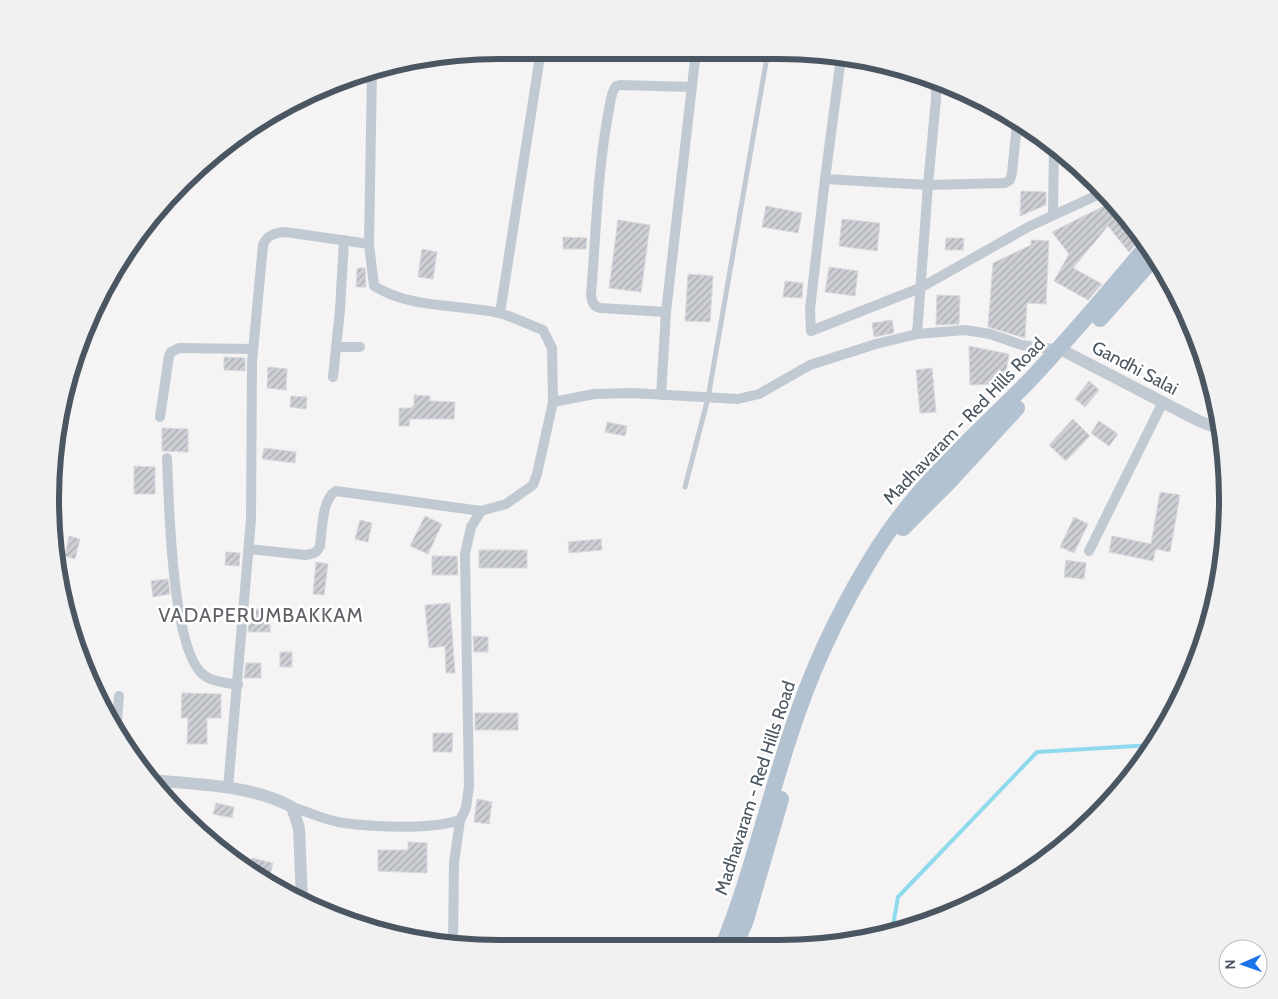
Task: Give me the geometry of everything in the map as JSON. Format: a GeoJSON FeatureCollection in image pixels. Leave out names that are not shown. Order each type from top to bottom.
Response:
{"type":"FeatureCollection","features":[{"type":"Feature","properties":{"kind":"main road","name":"Madhavaram - Red Hills Road"},"geometry":{"type":"LineString","coordinates":[[725,940],[745,885],[798,711],[837,622],[896,520],[939,472],[1065,351],[1143,252]]}},
{"type":"Feature","properties":{"kind":"main road","name":"Madhavaram - Red Hills Road"},"geometry":{"type":"LineString","coordinates":[[737,940],[746,920],[804,721],[834,644],[867,582],[904,527],[949,482],[1065,351],[1150,263]]}},
{"type":"Feature","properties":{"kind":"street"},"geometry":{"type":"LineString","coordinates":[[500,313],[541,59]]}},
{"type":"Feature","properties":{"kind":"street"},"geometry":{"type":"LineString","coordinates":[[661,394],[666,312],[695,59]]}},
{"type":"Feature","properties":{"kind":"street"},"geometry":{"type":"LineString","coordinates":[[841,64],[824,179],[810,309],[811,331],[920,288],[1053,214],[1097,195]]}},
{"type":"Feature","properties":{"kind":"street"},"geometry":{"type":"LineString","coordinates":[[249,549],[305,555],[318,551],[327,500],[336,491],[481,511],[506,504],[533,485],[538,474],[553,402],[552,348],[543,330],[500,313],[404,299],[386,294],[374,286],[369,244],[372,78]]}},
{"type":"Feature","properties":{"kind":"street"},"geometry":{"type":"LineString","coordinates":[[666,312],[600,308],[595,307],[592,303],[598,194],[605,130],[612,94],[616,86],[692,87]]}},
{"type":"Feature","properties":{"kind":"street"},"geometry":{"type":"LineString","coordinates":[[918,334],[936,88]]}},
{"type":"Feature","properties":{"kind":"street"},"geometry":{"type":"LineString","coordinates":[[824,179],[928,185],[1005,183],[1010,180],[1012,173],[1016,129]]}},
{"type":"Feature","properties":{"kind":"street"},"geometry":{"type":"LineString","coordinates":[[1053,214],[1054,156]]}},
{"type":"Feature","properties":{"kind":"street"},"geometry":{"type":"LineString","coordinates":[[228,788],[251,519],[253,349],[263,246],[265,240],[275,233],[285,232],[369,244]]}},
{"type":"Feature","properties":{"kind":"street"},"geometry":{"type":"LineString","coordinates":[[333,378],[344,240]]}},
{"type":"Feature","properties":{"kind":"street"},"geometry":{"type":"LineString","coordinates":[[553,402],[594,394],[632,393],[738,399],[759,394],[810,365],[876,344],[918,334],[966,330],[990,334],[1022,345],[1065,351]]}},
{"type":"Feature","properties":{"kind":"street"},"geometry":{"type":"LineString","coordinates":[[336,347],[360,347]]}},
{"type":"Feature","properties":{"kind":"street"},"geometry":{"type":"LineString","coordinates":[[160,417],[169,356],[174,350],[179,348],[253,349]]}},
{"type":"Feature","properties":{"kind":"street","name":"Gandhi Salai"},"geometry":{"type":"LineString","coordinates":[[1065,351],[1213,426]]}},
{"type":"Feature","properties":{"kind":"street"},"geometry":{"type":"LineString","coordinates":[[1089,551],[1163,402]]}},
{"type":"Feature","properties":{"kind":"street"},"geometry":{"type":"LineString","coordinates":[[167,458],[172,562],[186,644],[204,676],[213,680],[238,685]]}},
{"type":"Feature","properties":{"kind":"street"},"geometry":{"type":"LineString","coordinates":[[453,937],[454,863],[460,820],[466,808],[469,786],[465,554],[471,527],[481,511]]}},
{"type":"Feature","properties":{"kind":"street"},"geometry":{"type":"LineString","coordinates":[[117,718],[118,696]]}},
{"type":"Feature","properties":{"kind":"street"},"geometry":{"type":"LineString","coordinates":[[161,781],[228,788],[277,799],[292,808],[343,823],[410,826],[449,824],[460,820]]}},
{"type":"Feature","properties":{"kind":"street"},"geometry":{"type":"LineString","coordinates":[[292,808],[299,828],[302,893]]}},
{"type":"Feature","properties":{"kind":"lane"},"geometry":{"type":"LineString","coordinates":[[685,487],[708,398],[767,59]]}},
{"type":"Feature","properties":{"kind":"building"},"geometry":{"type":"Polygon","coordinates":[[[1021,191],[1046,192],[1046,205],[1020,216],[1021,191]]]}},
{"type":"Feature","properties":{"kind":"building"},"geometry":{"type":"Polygon","coordinates":[[[1106,205],[1137,243],[1129,252],[1108,226],[1073,268],[1102,284],[1088,300],[1054,281],[1069,254],[1052,232],[1106,205]]]}},
{"type":"Feature","properties":{"kind":"building"},"geometry":{"type":"Polygon","coordinates":[[[766,206],[802,213],[798,233],[762,227],[766,206]]]}},
{"type":"Feature","properties":{"kind":"building"},"geometry":{"type":"Polygon","coordinates":[[[842,219],[880,223],[877,251],[839,246],[842,219]]]}},
{"type":"Feature","properties":{"kind":"building"},"geometry":{"type":"Polygon","coordinates":[[[618,220],[650,225],[641,292],[609,288],[618,220]]]}},
{"type":"Feature","properties":{"kind":"building"},"geometry":{"type":"Polygon","coordinates":[[[563,237],[587,238],[586,249],[563,249],[563,237]]]}},
{"type":"Feature","properties":{"kind":"building"},"geometry":{"type":"Polygon","coordinates":[[[946,238],[964,238],[963,250],[945,250],[946,238]]]}},
{"type":"Feature","properties":{"kind":"building"},"geometry":{"type":"Polygon","coordinates":[[[1031,240],[1049,241],[1046,304],[1027,303],[1025,338],[988,327],[993,263],[1031,245],[1031,240]]]}},
{"type":"Feature","properties":{"kind":"building"},"geometry":{"type":"Polygon","coordinates":[[[422,249],[437,252],[433,279],[418,277],[422,249]]]}},
{"type":"Feature","properties":{"kind":"building"},"geometry":{"type":"Polygon","coordinates":[[[829,267],[858,271],[855,296],[825,292],[829,267]]]}},
{"type":"Feature","properties":{"kind":"building"},"geometry":{"type":"Polygon","coordinates":[[[357,268],[365,268],[366,287],[356,287],[357,268]]]}},
{"type":"Feature","properties":{"kind":"building"},"geometry":{"type":"Polygon","coordinates":[[[688,274],[713,276],[710,322],[685,321],[688,274]]]}},
{"type":"Feature","properties":{"kind":"building"},"geometry":{"type":"Polygon","coordinates":[[[785,281],[803,283],[802,298],[783,297],[785,281]]]}},
{"type":"Feature","properties":{"kind":"building"},"geometry":{"type":"Polygon","coordinates":[[[937,295],[960,296],[959,324],[936,325],[937,295]]]}},
{"type":"Feature","properties":{"kind":"building"},"geometry":{"type":"Polygon","coordinates":[[[892,320],[894,333],[874,337],[872,323],[892,320]]]}},
{"type":"Feature","properties":{"kind":"building"},"geometry":{"type":"Polygon","coordinates":[[[969,346],[1009,354],[1004,384],[970,385],[969,346]]]}},
{"type":"Feature","properties":{"kind":"building"},"geometry":{"type":"Polygon","coordinates":[[[224,357],[245,358],[245,371],[224,370],[224,357]]]}},
{"type":"Feature","properties":{"kind":"building"},"geometry":{"type":"Polygon","coordinates":[[[268,367],[287,369],[286,390],[267,388],[268,367]]]}},
{"type":"Feature","properties":{"kind":"building"},"geometry":{"type":"Polygon","coordinates":[[[932,368],[936,412],[920,413],[916,370],[932,368]]]}},
{"type":"Feature","properties":{"kind":"building"},"geometry":{"type":"Polygon","coordinates":[[[1089,381],[1099,390],[1085,407],[1075,399],[1089,381]]]}},
{"type":"Feature","properties":{"kind":"building"},"geometry":{"type":"Polygon","coordinates":[[[414,395],[430,396],[430,401],[455,402],[454,419],[410,419],[409,426],[399,426],[399,408],[412,408],[414,406],[414,395]]]}},
{"type":"Feature","properties":{"kind":"building"},"geometry":{"type":"Polygon","coordinates":[[[291,396],[307,397],[306,409],[290,407],[291,396]]]}},
{"type":"Feature","properties":{"kind":"building"},"geometry":{"type":"Polygon","coordinates":[[[1073,419],[1090,436],[1066,461],[1049,445],[1073,419]]]}},
{"type":"Feature","properties":{"kind":"building"},"geometry":{"type":"Polygon","coordinates":[[[1099,421],[1118,434],[1109,446],[1091,433],[1099,421]]]}},
{"type":"Feature","properties":{"kind":"building"},"geometry":{"type":"Polygon","coordinates":[[[607,422],[627,426],[625,436],[605,432],[607,422]]]}},
{"type":"Feature","properties":{"kind":"building"},"geometry":{"type":"Polygon","coordinates":[[[162,428],[188,429],[188,452],[162,451],[162,428]]]}},
{"type":"Feature","properties":{"kind":"building"},"geometry":{"type":"Polygon","coordinates":[[[264,448],[296,452],[295,463],[262,459],[264,448]]]}},
{"type":"Feature","properties":{"kind":"building"},"geometry":{"type":"Polygon","coordinates":[[[134,466],[155,467],[155,494],[134,494],[134,466]]]}},
{"type":"Feature","properties":{"kind":"building"},"geometry":{"type":"Polygon","coordinates":[[[1160,492],[1180,495],[1170,552],[1156,549],[1153,561],[1109,552],[1112,536],[1151,544],[1160,492]]]}},
{"type":"Feature","properties":{"kind":"building"},"geometry":{"type":"Polygon","coordinates":[[[425,516],[442,524],[428,554],[410,546],[425,516]]]}},
{"type":"Feature","properties":{"kind":"building"},"geometry":{"type":"Polygon","coordinates":[[[1074,517],[1088,524],[1074,553],[1060,547],[1074,517]]]}},
{"type":"Feature","properties":{"kind":"building"},"geometry":{"type":"Polygon","coordinates":[[[360,520],[372,523],[368,542],[355,539],[360,520]]]}},
{"type":"Feature","properties":{"kind":"building"},"geometry":{"type":"Polygon","coordinates":[[[69,536],[80,539],[75,559],[65,556],[69,536]]]}},
{"type":"Feature","properties":{"kind":"building"},"geometry":{"type":"Polygon","coordinates":[[[601,539],[602,550],[569,553],[568,542],[601,539]]]}},
{"type":"Feature","properties":{"kind":"building"},"geometry":{"type":"Polygon","coordinates":[[[479,550],[527,550],[527,568],[479,568],[479,550]]]}},
{"type":"Feature","properties":{"kind":"building"},"geometry":{"type":"Polygon","coordinates":[[[226,552],[240,553],[239,566],[225,565],[226,552]]]}},
{"type":"Feature","properties":{"kind":"building"},"geometry":{"type":"Polygon","coordinates":[[[432,556],[457,556],[458,575],[432,575],[432,556]]]}},
{"type":"Feature","properties":{"kind":"building"},"geometry":{"type":"Polygon","coordinates":[[[1066,560],[1086,563],[1084,579],[1064,577],[1066,560]]]}},
{"type":"Feature","properties":{"kind":"building"},"geometry":{"type":"Polygon","coordinates":[[[316,562],[328,564],[324,595],[313,594],[316,562]]]}},
{"type":"Feature","properties":{"kind":"building"},"geometry":{"type":"Polygon","coordinates":[[[168,579],[170,594],[153,597],[151,581],[168,579]]]}},
{"type":"Feature","properties":{"kind":"building"},"geometry":{"type":"Polygon","coordinates":[[[450,603],[455,673],[446,673],[445,646],[429,648],[425,605],[450,603]]]}},
{"type":"Feature","properties":{"kind":"building"},"geometry":{"type":"Polygon","coordinates":[[[250,609],[270,609],[270,632],[248,632],[250,609]]]}},
{"type":"Feature","properties":{"kind":"building"},"geometry":{"type":"Polygon","coordinates":[[[473,636],[488,637],[488,652],[474,652],[473,636]]]}},
{"type":"Feature","properties":{"kind":"building"},"geometry":{"type":"Polygon","coordinates":[[[280,652],[292,652],[292,667],[280,667],[280,652]]]}},
{"type":"Feature","properties":{"kind":"building"},"geometry":{"type":"Polygon","coordinates":[[[246,663],[261,663],[261,678],[244,678],[246,663]]]}},
{"type":"Feature","properties":{"kind":"building"},"geometry":{"type":"Polygon","coordinates":[[[182,693],[221,694],[221,718],[207,718],[207,744],[187,744],[188,718],[181,718],[182,693]]]}},
{"type":"Feature","properties":{"kind":"building"},"geometry":{"type":"Polygon","coordinates":[[[475,713],[518,713],[518,730],[475,730],[475,713]]]}},
{"type":"Feature","properties":{"kind":"building"},"geometry":{"type":"Polygon","coordinates":[[[433,733],[453,733],[452,752],[433,752],[433,733]]]}},
{"type":"Feature","properties":{"kind":"building"},"geometry":{"type":"Polygon","coordinates":[[[477,799],[492,802],[489,824],[474,822],[477,799]]]}},
{"type":"Feature","properties":{"kind":"building"},"geometry":{"type":"Polygon","coordinates":[[[216,803],[234,807],[232,818],[213,814],[216,803]]]}},
{"type":"Feature","properties":{"kind":"building"},"geometry":{"type":"Polygon","coordinates":[[[408,842],[427,843],[427,873],[378,871],[378,850],[408,850],[408,842]]]}},
{"type":"Feature","properties":{"kind":"building"},"geometry":{"type":"Polygon","coordinates":[[[252,858],[273,863],[270,875],[255,866],[251,863],[252,858]]]}},
{"type":"Feature","properties":{"kind":"waterway"},"geometry":{"type":"LineString","coordinates":[[893,925],[898,897],[1037,752],[1144,745]]}},
{"type":"Feature","properties":{"kind":"district","name":"VADAPERUMBAKKAM"},"geometry":{"type":"Point","coordinates":[261,615]}}]}
